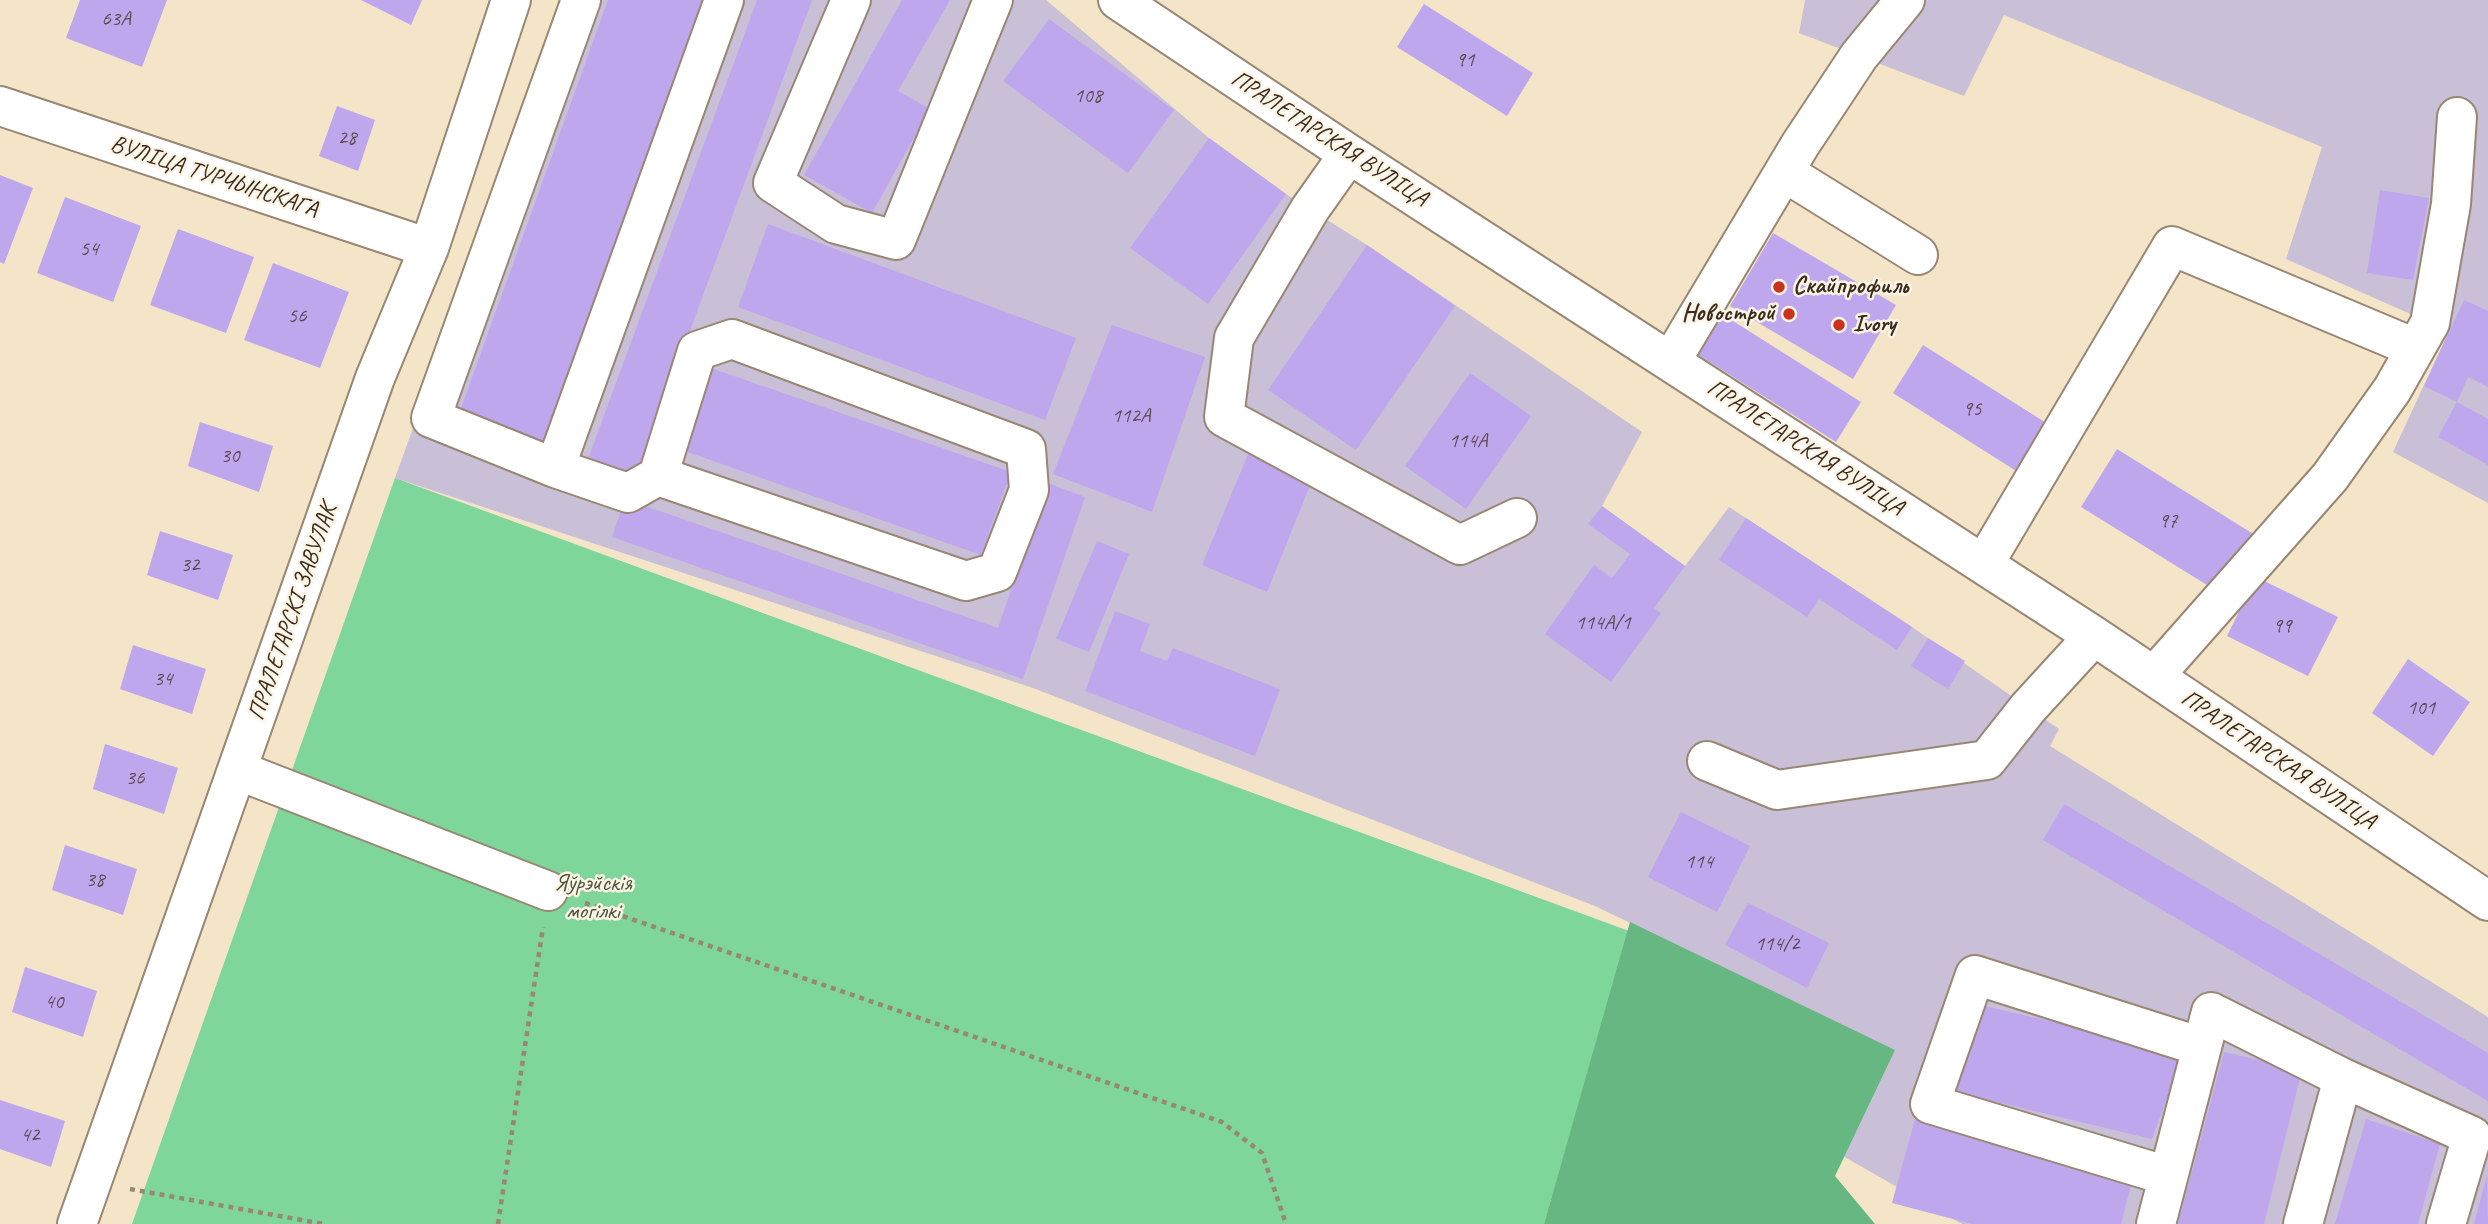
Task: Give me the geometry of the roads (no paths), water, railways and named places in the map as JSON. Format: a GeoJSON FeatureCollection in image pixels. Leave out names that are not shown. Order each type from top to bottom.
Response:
{"type":"FeatureCollection","features":[{"type":"Feature","properties":{"kind":"street","name":"ПРАЛЕТАРСКІ ЗАВУЛАК"},"geometry":{"type":"LineString","coordinates":[[77,1224],[375,377],[429,248],[511,0]]}},
{"type":"Feature","properties":{"kind":"street"},"geometry":{"type":"LineString","coordinates":[[581,0],[431,418],[555,468],[628,493],[657,476],[697,351],[732,339],[1026,449],[1028,489],[997,572],[966,582],[657,476]]}},
{"type":"Feature","properties":{"kind":"street"},"geometry":{"type":"LineString","coordinates":[[555,468],[724,0]]}},
{"type":"Feature","properties":{"kind":"street"},"geometry":{"type":"LineString","coordinates":[[851,0],[772,183],[836,223],[896,240],[993,0]]}},
{"type":"Feature","properties":{"kind":"street","name":"ПРАЛЕТАРСКАЯ ВУЛІЦА"},"geometry":{"type":"LineString","coordinates":[[1118,0],[1349,154],[2094,636],[2488,901]]}},
{"type":"Feature","properties":{"kind":"street"},"geometry":{"type":"LineString","coordinates":[[1671,361],[1784,172],[1858,56],[1905,0]]}},
{"type":"Feature","properties":{"kind":"street","name":"ВУЛІЦА ТУРЧЫНСКАГА"},"geometry":{"type":"LineString","coordinates":[[0,106],[429,248]]}},
{"type":"Feature","properties":{"kind":"street"},"geometry":{"type":"LineString","coordinates":[[2154,676],[2330,477],[2392,390],[2430,323],[2451,204],[2457,117]]}},
{"type":"Feature","properties":{"kind":"street"},"geometry":{"type":"LineString","coordinates":[[1349,154],[1310,209],[1234,338],[1224,417],[1460,545],[1517,518]]}},
{"type":"Feature","properties":{"kind":"street"},"geometry":{"type":"LineString","coordinates":[[1784,172],[1918,255]]}},
{"type":"Feature","properties":{"kind":"street"},"geometry":{"type":"LineString","coordinates":[[1984,564],[2172,246],[2415,348]]}},
{"type":"Feature","properties":{"kind":"street"},"geometry":{"type":"LineString","coordinates":[[1707,761],[1777,790],[1987,760],[2028,708],[2094,636]]}},
{"type":"Feature","properties":{"kind":"street"},"geometry":{"type":"LineString","coordinates":[[237,770],[548,891]]}},
{"type":"Feature","properties":{"kind":"street"},"geometry":{"type":"LineString","coordinates":[[2168,1176],[1930,1104],[1975,975],[2202,1046]]}},
{"type":"Feature","properties":{"kind":"street"},"geometry":{"type":"LineString","coordinates":[[2156,1224],[2211,1012],[2343,1078],[2472,1136],[2446,1224]]}},
{"type":"Feature","properties":{"kind":"street"},"geometry":{"type":"LineString","coordinates":[[2303,1224],[2343,1078]]}},
{"type":"Feature","properties":{"kind":"place","name":"Скайпрофиль"},"geometry":{"type":"Point","coordinates":[1779,287]}},
{"type":"Feature","properties":{"kind":"place","name":"Новострой"},"geometry":{"type":"Point","coordinates":[1789,314]}},
{"type":"Feature","properties":{"kind":"place","name":"Ivory"},"geometry":{"type":"Point","coordinates":[1839,325]}},
{"type":"Feature","properties":{"kind":"park label","name":"Яўрэйскія могілкі"},"geometry":{"type":"Point","coordinates":[593,898]}}]}
